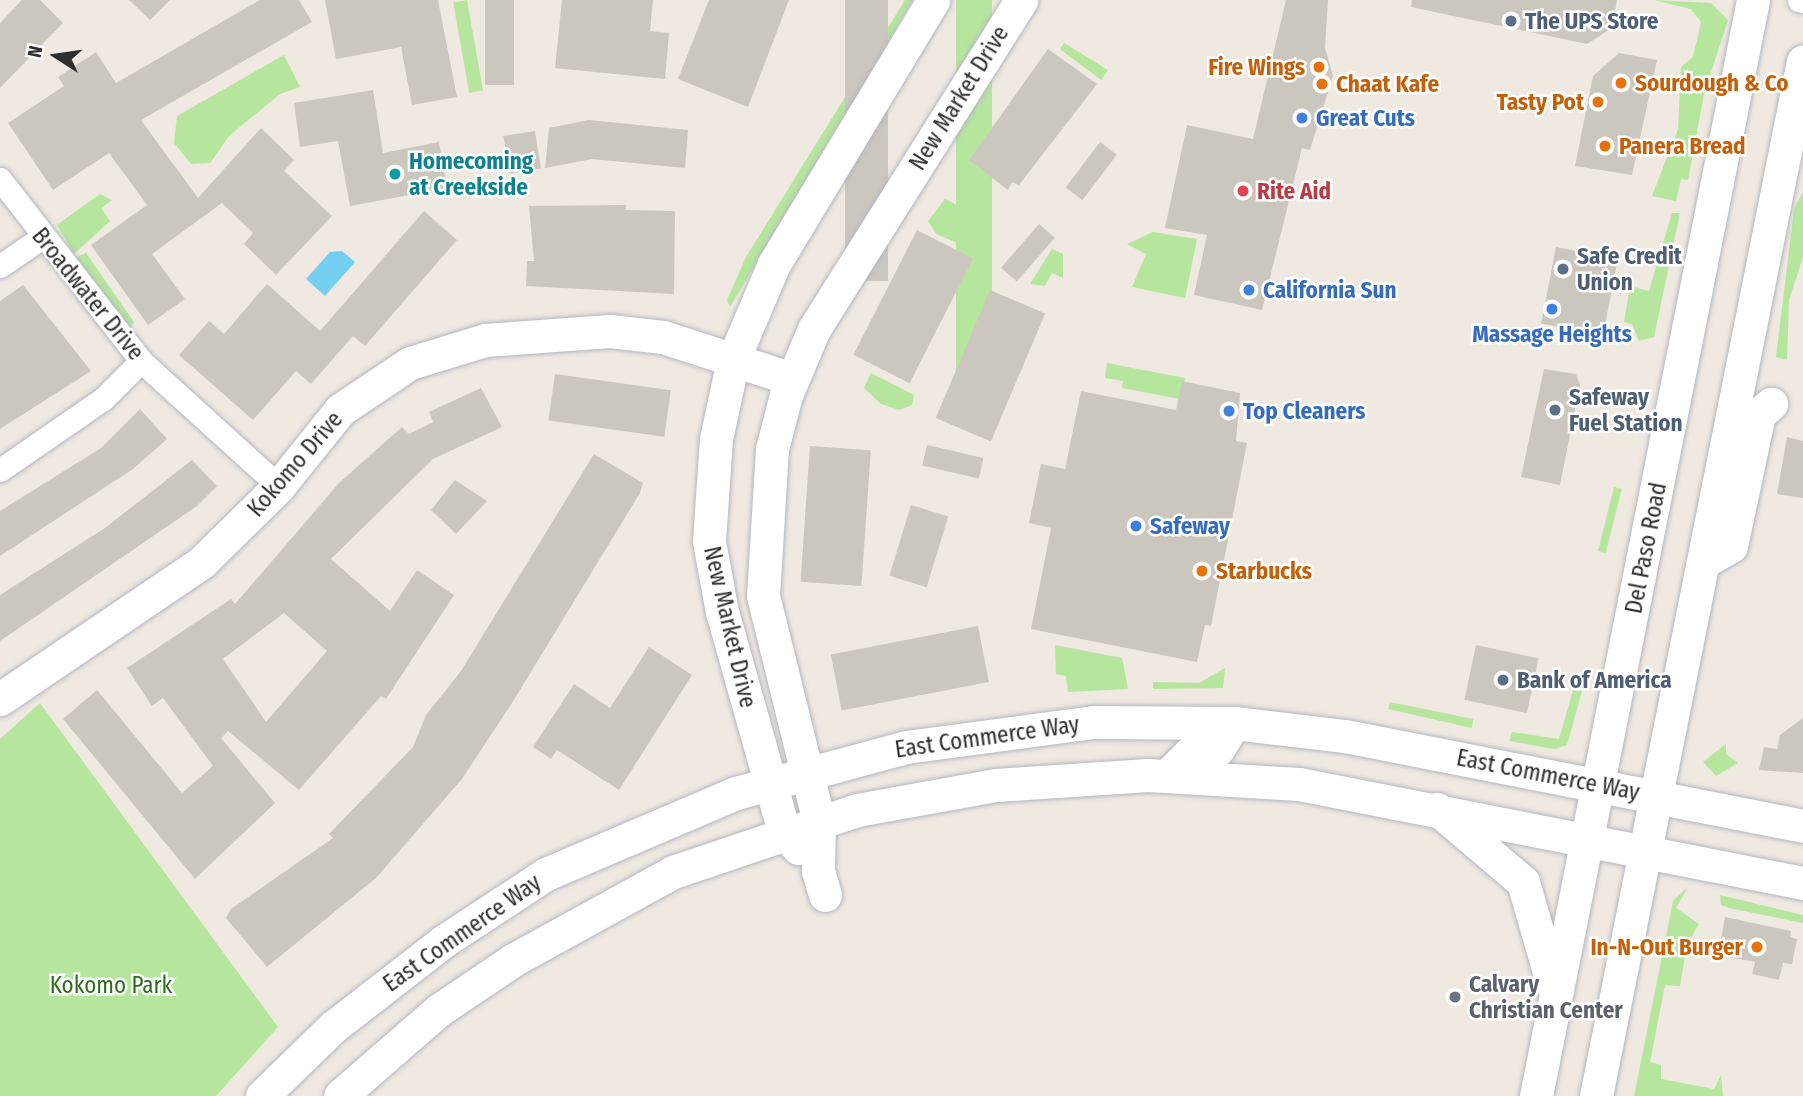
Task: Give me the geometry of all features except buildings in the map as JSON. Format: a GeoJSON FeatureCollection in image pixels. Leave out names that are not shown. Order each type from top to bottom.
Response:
{"type":"FeatureCollection","features":[{"type":"Feature","properties":{"kind":"main road","name":"New Market Drive"},"geometry":{"type":"LineString","coordinates":[[933,0],[775,264],[733,360],[716,439],[709,541],[733,660],[784,832],[821,883],[820,822],[764,596],[772,449],[792,379],[836,291],[1021,0]]}},
{"type":"Feature","properties":{"kind":"main road","name":"Del Paso Road"},"geometry":{"type":"LineString","coordinates":[[1536,1096],[1753,0]]}},
{"type":"Feature","properties":{"kind":"main road"},"geometry":{"type":"LineString","coordinates":[[1596,1096],[1658,797],[1803,61]]}},
{"type":"Feature","properties":{"kind":"main road"},"geometry":{"type":"LineString","coordinates":[[1775,203],[1803,179]]}},
{"type":"Feature","properties":{"kind":"main road","name":"Kokomo Drive"},"geometry":{"type":"LineString","coordinates":[[0,699],[202,562],[279,486],[340,410],[374,384],[450,348],[520,334],[610,331],[663,337],[792,379]]}},
{"type":"Feature","properties":{"kind":"main road"},"geometry":{"type":"LineString","coordinates":[[1705,561],[1731,546],[1759,414],[1771,404]]}},
{"type":"Feature","properties":{"kind":"main road","name":"East Commerce Way"},"geometry":{"type":"LineString","coordinates":[[262,1096],[333,1027],[444,941],[546,874],[676,814],[806,771],[906,747],[1038,727],[1234,723],[1345,736],[1803,825]]}},
{"type":"Feature","properties":{"kind":"main road"},"geometry":{"type":"LineString","coordinates":[[1167,776],[1190,752],[1218,749],[1234,723]]}},
{"type":"Feature","properties":{"kind":"main road"},"geometry":{"type":"LineString","coordinates":[[340,1096],[439,1010],[602,907],[673,872],[784,832],[820,822],[996,785],[1167,776],[1285,783],[1435,808],[1803,883]]}},
{"type":"Feature","properties":{"kind":"main road"},"geometry":{"type":"LineString","coordinates":[[1435,808],[1523,882],[1555,995]]}},
{"type":"Feature","properties":{"kind":"street","name":"Broadwater Drive"},"geometry":{"type":"LineString","coordinates":[[0,179],[41,238],[141,361],[279,486]]}},
{"type":"Feature","properties":{"kind":"street"},"geometry":{"type":"LineString","coordinates":[[0,266],[41,238]]}},
{"type":"Feature","properties":{"kind":"street"},"geometry":{"type":"LineString","coordinates":[[0,470],[103,399],[141,361]]}},
{"type":"Feature","properties":{"kind":"green space"},"geometry":{"type":"Polygon","coordinates":[[[467,0],[483,91],[469,93],[453,2],[467,0]]]}},
{"type":"Feature","properties":{"kind":"green space"},"geometry":{"type":"Polygon","coordinates":[[[905,0],[913,0],[730,307],[727,300],[746,257],[905,0]]]}},
{"type":"Feature","properties":{"kind":"green space"},"geometry":{"type":"Polygon","coordinates":[[[956,0],[992,0],[992,388],[956,388],[956,0]]]}},
{"type":"Feature","properties":{"kind":"green space"},"geometry":{"type":"Polygon","coordinates":[[[1654,0],[1711,3],[1728,20],[1704,94],[1688,180],[1681,179],[1676,201],[1652,196],[1678,129],[1681,67],[1693,57],[1701,22],[1691,9],[1654,0]]]}},
{"type":"Feature","properties":{"kind":"green space"},"geometry":{"type":"Polygon","coordinates":[[[1064,43],[1108,70],[1101,80],[1060,49],[1064,43]]]}},
{"type":"Feature","properties":{"kind":"green space"},"geometry":{"type":"Polygon","coordinates":[[[284,55],[300,87],[280,94],[229,136],[210,163],[191,164],[174,143],[177,116],[284,55]]]}},
{"type":"Feature","properties":{"kind":"green space"},"geometry":{"type":"Polygon","coordinates":[[[1803,192],[1803,257],[1789,300],[1787,360],[1776,357],[1794,209],[1803,192]]]}},
{"type":"Feature","properties":{"kind":"green space"},"geometry":{"type":"Polygon","coordinates":[[[100,194],[112,200],[101,208],[110,221],[74,254],[57,225],[100,194]]]}},
{"type":"Feature","properties":{"kind":"green space"},"geometry":{"type":"Polygon","coordinates":[[[945,199],[987,221],[967,247],[936,234],[928,221],[945,199]]]}},
{"type":"Feature","properties":{"kind":"green space"},"geometry":{"type":"Polygon","coordinates":[[[1672,213],[1680,213],[1654,337],[1639,341],[1632,324],[1624,322],[1630,286],[1649,291],[1672,213]]]}},
{"type":"Feature","properties":{"kind":"green space"},"geometry":{"type":"Polygon","coordinates":[[[1153,232],[1197,239],[1185,298],[1132,287],[1146,254],[1127,244],[1153,232]]]}},
{"type":"Feature","properties":{"kind":"green space"},"geometry":{"type":"Polygon","coordinates":[[[1052,249],[1063,254],[1063,278],[1052,273],[1045,286],[1030,284],[1052,249]]]}},
{"type":"Feature","properties":{"kind":"green space"},"geometry":{"type":"Polygon","coordinates":[[[86,253],[134,322],[130,328],[76,257],[86,253]]]}},
{"type":"Feature","properties":{"kind":"green space"},"geometry":{"type":"Polygon","coordinates":[[[1107,363],[1185,378],[1180,399],[1122,388],[1123,381],[1105,378],[1107,363]]]}},
{"type":"Feature","properties":{"kind":"green space"},"geometry":{"type":"Polygon","coordinates":[[[871,373],[914,395],[912,405],[900,410],[881,404],[864,388],[871,373]]]}},
{"type":"Feature","properties":{"kind":"green space"},"geometry":{"type":"Polygon","coordinates":[[[1614,487],[1622,489],[1606,553],[1598,551],[1614,487]]]}},
{"type":"Feature","properties":{"kind":"green space"},"geometry":{"type":"Polygon","coordinates":[[[1055,645],[1122,658],[1128,689],[1068,692],[1066,676],[1056,674],[1055,645]]]}},
{"type":"Feature","properties":{"kind":"green space"},"geometry":{"type":"Polygon","coordinates":[[[1225,668],[1223,688],[1153,689],[1153,682],[1199,683],[1225,668]]]}},
{"type":"Feature","properties":{"kind":"green space"},"geometry":{"type":"Polygon","coordinates":[[[1573,690],[1582,691],[1567,745],[1554,749],[1509,741],[1512,732],[1559,739],[1573,690]]]}},
{"type":"Feature","properties":{"kind":"green space"},"geometry":{"type":"Polygon","coordinates":[[[1390,702],[1473,719],[1472,728],[1388,709],[1390,702]]]}},
{"type":"Feature","properties":{"kind":"green space","name":"Kokomo Park"},"geometry":{"type":"Polygon","coordinates":[[[40,703],[278,1027],[216,1096],[0,1096],[0,739],[40,703]]]}},
{"type":"Feature","properties":{"kind":"green space"},"geometry":{"type":"Polygon","coordinates":[[[1726,744],[1726,754],[1738,763],[1716,776],[1703,762],[1726,744]]]}},
{"type":"Feature","properties":{"kind":"green space"},"geometry":{"type":"Polygon","coordinates":[[[1688,887],[1676,908],[1699,924],[1687,944],[1680,986],[1665,985],[1650,1062],[1661,1065],[1661,1079],[1714,1089],[1721,1075],[1723,1096],[1634,1096],[1673,901],[1688,887]]]}},
{"type":"Feature","properties":{"kind":"green space"},"geometry":{"type":"Polygon","coordinates":[[[1720,895],[1803,915],[1803,923],[1729,908],[1721,905],[1720,895]]]}},
{"type":"Feature","properties":{"kind":"water"},"geometry":{"type":"Polygon","coordinates":[[[342,251],[355,262],[325,296],[306,279],[330,252],[342,251]]]}},
{"type":"Feature","properties":{"kind":"place","name":"The UPS Store"},"geometry":{"type":"Point","coordinates":[1511,21]}},
{"type":"Feature","properties":{"kind":"place","name":"Fire Wings"},"geometry":{"type":"Point","coordinates":[1319,67]}},
{"type":"Feature","properties":{"kind":"place","name":"Sourdough & Co"},"geometry":{"type":"Point","coordinates":[1621,83]}},
{"type":"Feature","properties":{"kind":"place","name":"Chaat Kafe"},"geometry":{"type":"Point","coordinates":[1322,84]}},
{"type":"Feature","properties":{"kind":"place","name":"Tasty Pot"},"geometry":{"type":"Point","coordinates":[1598,102]}},
{"type":"Feature","properties":{"kind":"place","name":"Great Cuts"},"geometry":{"type":"Point","coordinates":[1302,118]}},
{"type":"Feature","properties":{"kind":"place","name":"Panera Bread"},"geometry":{"type":"Point","coordinates":[1605,146]}},
{"type":"Feature","properties":{"kind":"place","name":"Homecoming at Creekside"},"geometry":{"type":"Point","coordinates":[395,174]}},
{"type":"Feature","properties":{"kind":"place","name":"Rite Aid"},"geometry":{"type":"Point","coordinates":[1243,191]}},
{"type":"Feature","properties":{"kind":"place","name":"Safe Credit Union"},"geometry":{"type":"Point","coordinates":[1563,269]}},
{"type":"Feature","properties":{"kind":"place","name":"California Sun"},"geometry":{"type":"Point","coordinates":[1249,290]}},
{"type":"Feature","properties":{"kind":"place","name":"Massage Heights"},"geometry":{"type":"Point","coordinates":[1552,309]}},
{"type":"Feature","properties":{"kind":"place","name":"Safeway Fuel Station"},"geometry":{"type":"Point","coordinates":[1555,410]}},
{"type":"Feature","properties":{"kind":"place","name":"Top Cleaners"},"geometry":{"type":"Point","coordinates":[1229,411]}},
{"type":"Feature","properties":{"kind":"place","name":"Safeway"},"geometry":{"type":"Point","coordinates":[1136,526]}},
{"type":"Feature","properties":{"kind":"place","name":"Starbucks"},"geometry":{"type":"Point","coordinates":[1202,571]}},
{"type":"Feature","properties":{"kind":"place","name":"Bank of America"},"geometry":{"type":"Point","coordinates":[1503,680]}},
{"type":"Feature","properties":{"kind":"place","name":"In-N-Out Burger"},"geometry":{"type":"Point","coordinates":[1757,947]}},
{"type":"Feature","properties":{"kind":"place","name":"Calvary Christian Center"},"geometry":{"type":"Point","coordinates":[1455,997]}}]}
